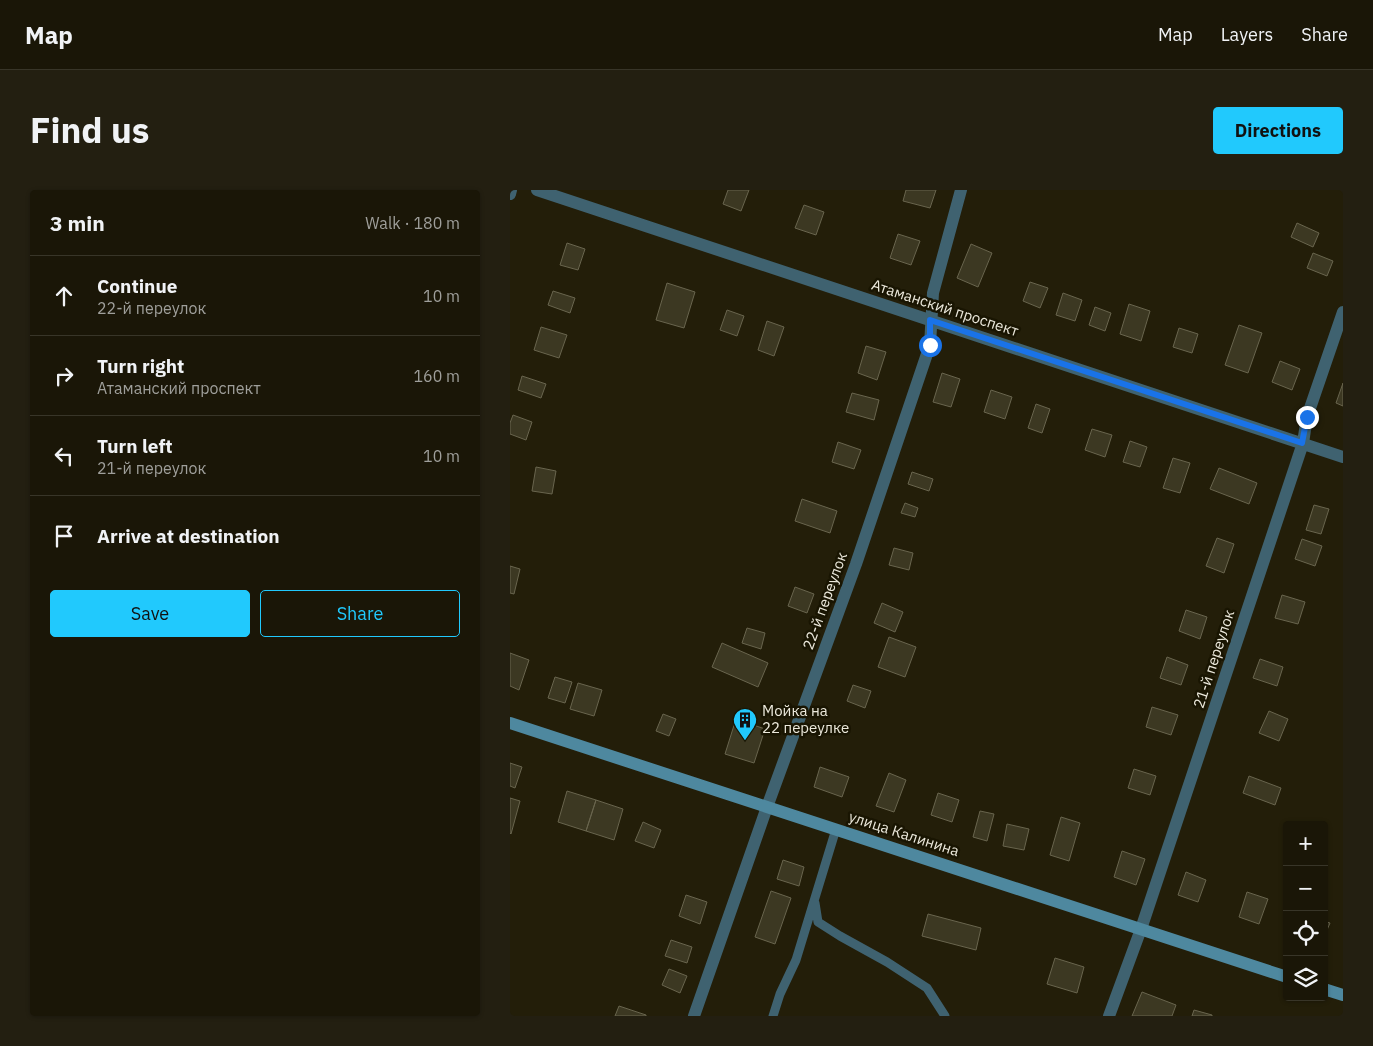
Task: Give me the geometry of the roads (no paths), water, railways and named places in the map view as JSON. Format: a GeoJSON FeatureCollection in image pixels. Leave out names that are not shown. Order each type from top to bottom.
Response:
{"type":"FeatureCollection","features":[{"type":"Feature","properties":{"kind":"main road","name":"улица Калинина"},"geometry":{"type":"LineString","coordinates":[[510,723],[1283,976]]}},
{"type":"Feature","properties":{"kind":"main road"},"geometry":{"type":"LineString","coordinates":[[1328,990],[1343,995]]}},
{"type":"Feature","properties":{"kind":"street"},"geometry":{"type":"LineString","coordinates":[[510,194],[511,190]]}},
{"type":"Feature","properties":{"kind":"street","name":"Атаманский проспект"},"geometry":{"type":"LineString","coordinates":[[537,190],[1343,457]]}},
{"type":"Feature","properties":{"kind":"street","name":"22-й переулок"},"geometry":{"type":"LineString","coordinates":[[694,1016],[767,807],[856,564],[930,345],[933,293],[961,190]]}},
{"type":"Feature","properties":{"kind":"street","name":"21-й переулок"},"geometry":{"type":"LineString","coordinates":[[1110,1016],[1141,929],[1302,443],[1307,417],[1343,312]]}},
{"type":"Feature","properties":{"kind":"lane"},"geometry":{"type":"LineString","coordinates":[[773,1016],[780,994],[796,960],[836,829]]}},
{"type":"Feature","properties":{"kind":"lane"},"geometry":{"type":"LineString","coordinates":[[814,900],[818,922],[926,988],[945,1016]]}},
{"type":"Feature","properties":{"kind":"place","name":"Мойка на 22 переулке"},"geometry":{"type":"Point","coordinates":[745,741]}}]}
